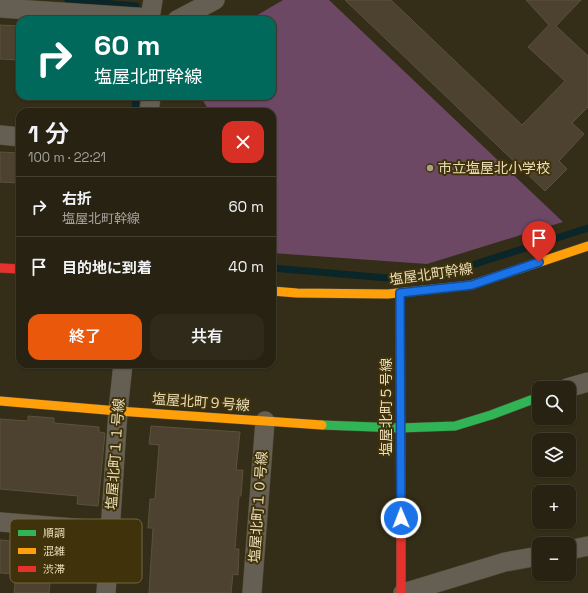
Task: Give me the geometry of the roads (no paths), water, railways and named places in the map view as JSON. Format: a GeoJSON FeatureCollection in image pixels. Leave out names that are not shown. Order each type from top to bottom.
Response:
{"type":"FeatureCollection","features":[{"type":"Feature","properties":{"kind":"street"},"geometry":{"type":"LineString","coordinates":[[184,16],[216,0]]}},
{"type":"Feature","properties":{"kind":"street"},"geometry":{"type":"LineString","coordinates":[[0,8],[152,13]]}},
{"type":"Feature","properties":{"kind":"street"},"geometry":{"type":"LineString","coordinates":[[0,136],[16,137]]}},
{"type":"Feature","properties":{"kind":"street","name":"塩屋北町幹線"},"geometry":{"type":"LineString","coordinates":[[276,291],[388,294],[472,285],[588,246]]}},
{"type":"Feature","properties":{"kind":"street"},"geometry":{"type":"LineString","coordinates":[[0,268],[16,269]]}},
{"type":"Feature","properties":{"kind":"street","name":"塩屋北町５号線"},"geometry":{"type":"LineString","coordinates":[[400,293],[402,593]]}},
{"type":"Feature","properties":{"kind":"street","name":"塩屋北町１１号線"},"geometry":{"type":"LineString","coordinates":[[111,519],[118,411],[123,368]]}},
{"type":"Feature","properties":{"kind":"street"},"geometry":{"type":"LineString","coordinates":[[576,385],[588,382]]}},
{"type":"Feature","properties":{"kind":"street","name":"塩屋北町９号線"},"geometry":{"type":"LineString","coordinates":[[0,401],[265,421],[400,428],[455,426],[491,415],[532,400]]}},
{"type":"Feature","properties":{"kind":"street","name":"塩屋北町１０号線"},"geometry":{"type":"LineString","coordinates":[[252,593],[265,421]]}},
{"type":"Feature","properties":{"kind":"street"},"geometry":{"type":"LineString","coordinates":[[0,522],[10,523]]}},
{"type":"Feature","properties":{"kind":"street"},"geometry":{"type":"LineString","coordinates":[[576,549],[588,546]]}},
{"type":"Feature","properties":{"kind":"street"},"geometry":{"type":"LineString","coordinates":[[402,593],[505,562],[532,557]]}},
{"type":"Feature","properties":{"kind":"street","name":"塩屋北町１１号線"},"geometry":{"type":"LineString","coordinates":[[106,593],[107,583]]}},
{"type":"Feature","properties":{"kind":"waterway"},"geometry":{"type":"LineString","coordinates":[[68,0],[136,6]]}},
{"type":"Feature","properties":{"kind":"waterway"},"geometry":{"type":"LineString","coordinates":[[135,108],[136,100]]}},
{"type":"Feature","properties":{"kind":"waterway"},"geometry":{"type":"LineString","coordinates":[[276,268],[387,278],[428,275],[469,266],[588,228]]}},
{"type":"Feature","properties":{"kind":"place","name":"市立塩屋北小学校"},"geometry":{"type":"Point","coordinates":[430,168]}}]}
